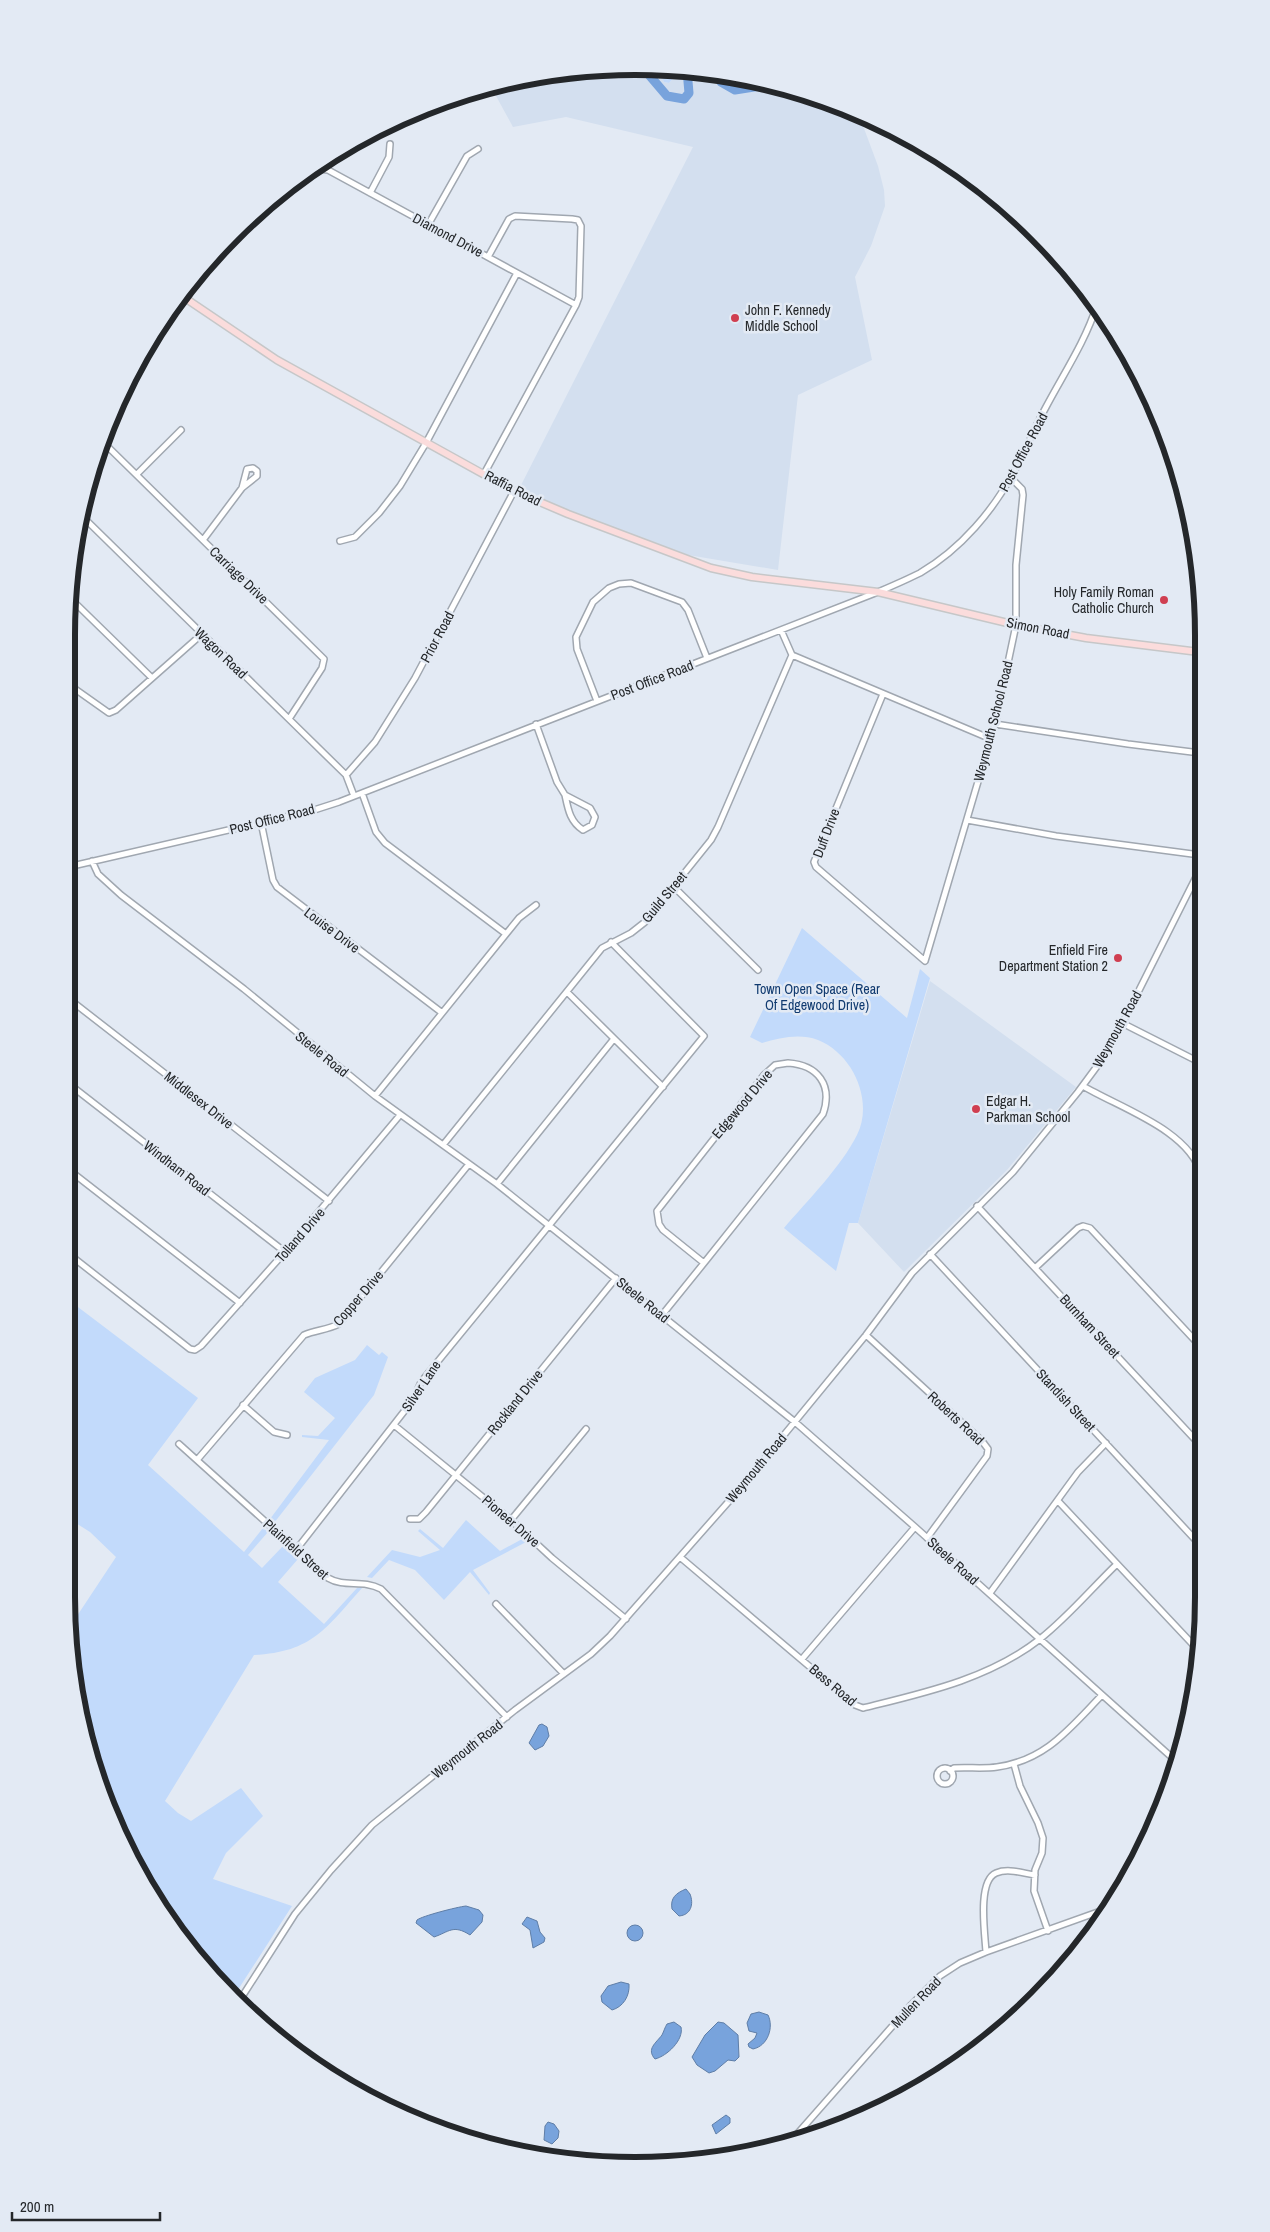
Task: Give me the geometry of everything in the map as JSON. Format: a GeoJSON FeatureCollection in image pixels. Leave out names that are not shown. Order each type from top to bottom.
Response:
{"type":"FeatureCollection","features":[{"type":"Feature","properties":{"kind":"main road","name":"Raffia Road"},"geometry":{"type":"LineString","coordinates":[[187,299],[277,360],[514,491],[615,533],[719,570],[752,577],[878,592]]}},
{"type":"Feature","properties":{"kind":"main road","name":"Simon Road"},"geometry":{"type":"LineString","coordinates":[[878,592],[1016,625],[1112,642],[1195,652]]}},
{"type":"Feature","properties":{"kind":"street"},"geometry":{"type":"LineString","coordinates":[[370,193],[389,157],[390,144]]}},
{"type":"Feature","properties":{"kind":"street"},"geometry":{"type":"LineString","coordinates":[[428,225],[466,156],[478,149]]}},
{"type":"Feature","properties":{"kind":"street","name":"Diamond Drive"},"geometry":{"type":"LineString","coordinates":[[323,169],[328,170],[488,256],[576,306]]}},
{"type":"Feature","properties":{"kind":"street"},"geometry":{"type":"LineString","coordinates":[[484,474],[576,306],[581,226],[578,220],[515,216],[509,219],[488,256]]}},
{"type":"Feature","properties":{"kind":"street"},"geometry":{"type":"LineString","coordinates":[[340,541],[355,537],[379,514],[400,486],[426,443],[518,273]]}},
{"type":"Feature","properties":{"kind":"street","name":"Post Office Road"},"geometry":{"type":"LineString","coordinates":[[75,866],[311,811],[362,793],[781,630],[878,592],[919,573],[954,548],[984,517],[1011,478],[1040,418],[1085,337],[1094,314]]}},
{"type":"Feature","properties":{"kind":"street"},"geometry":{"type":"LineString","coordinates":[[137,474],[181,430]]}},
{"type":"Feature","properties":{"kind":"street","name":"Carriage Drive"},"geometry":{"type":"LineString","coordinates":[[108,447],[324,659],[322,668],[288,718]]}},
{"type":"Feature","properties":{"kind":"street","name":"Weymouth School Road"},"geometry":{"type":"LineString","coordinates":[[925,961],[991,739],[1016,625],[1016,566],[1023,495],[1022,489],[1011,478]]}},
{"type":"Feature","properties":{"kind":"street"},"geometry":{"type":"LineString","coordinates":[[203,540],[242,488]]}},
{"type":"Feature","properties":{"kind":"street","name":"Prior Road"},"geometry":{"type":"LineString","coordinates":[[346,775],[375,742],[415,678],[514,491]]}},
{"type":"Feature","properties":{"kind":"street","name":"Wagon Road"},"geometry":{"type":"LineString","coordinates":[[87,520],[346,775],[354,796]]}},
{"type":"Feature","properties":{"kind":"street"},"geometry":{"type":"LineString","coordinates":[[597,701],[577,649],[576,638],[593,602],[608,588],[619,584],[632,583],[682,602],[688,610],[707,658]]}},
{"type":"Feature","properties":{"kind":"street"},"geometry":{"type":"LineString","coordinates":[[76,604],[152,678]]}},
{"type":"Feature","properties":{"kind":"street"},"geometry":{"type":"LineString","coordinates":[[781,630],[792,655],[991,739]]}},
{"type":"Feature","properties":{"kind":"street"},"geometry":{"type":"LineString","coordinates":[[75,689],[109,713],[116,710],[202,634]]}},
{"type":"Feature","properties":{"kind":"street","name":"Guild Street"},"geometry":{"type":"LineString","coordinates":[[443,1146],[602,948],[645,922],[711,840],[792,655]]}},
{"type":"Feature","properties":{"kind":"street","name":"Duff Drive"},"geometry":{"type":"LineString","coordinates":[[884,694],[814,862],[816,868],[925,961]]}},
{"type":"Feature","properties":{"kind":"street"},"geometry":{"type":"LineString","coordinates":[[536,724],[557,782],[565,795],[568,810],[574,823],[583,830],[592,825],[595,817],[590,808],[565,795]]}},
{"type":"Feature","properties":{"kind":"street"},"geometry":{"type":"LineString","coordinates":[[995,724],[1147,747],[1195,752]]}},
{"type":"Feature","properties":{"kind":"street"},"geometry":{"type":"LineString","coordinates":[[362,793],[376,832],[385,843],[506,934]]}},
{"type":"Feature","properties":{"kind":"street"},"geometry":{"type":"LineString","coordinates":[[967,820],[1065,837],[1195,854]]}},
{"type":"Feature","properties":{"kind":"street","name":"Louise Drive"},"geometry":{"type":"LineString","coordinates":[[261,822],[273,880],[277,887],[441,1012]]}},
{"type":"Feature","properties":{"kind":"street","name":"Steele Road"},"geometry":{"type":"LineString","coordinates":[[92,862],[98,874],[106,883],[244,989],[375,1096],[497,1184],[795,1422],[916,1527],[1171,1757]]}},
{"type":"Feature","properties":{"kind":"street","name":"Weymouth Road"},"geometry":{"type":"LineString","coordinates":[[242,1996],[295,1914],[347,1851],[372,1825],[507,1717],[591,1654],[626,1619],[795,1422],[866,1335],[903,1284],[930,1254],[1012,1172],[1083,1086],[1109,1050],[1195,879]]}},
{"type":"Feature","properties":{"kind":"street"},"geometry":{"type":"LineString","coordinates":[[674,887],[758,970]]}},
{"type":"Feature","properties":{"kind":"street"},"geometry":{"type":"LineString","coordinates":[[375,1096],[441,1012],[519,918],[536,905]]}},
{"type":"Feature","properties":{"kind":"street","name":"Silver Lane"},"geometry":{"type":"LineString","coordinates":[[296,1550],[413,1400],[421,1382],[704,1036],[611,942]]}},
{"type":"Feature","properties":{"kind":"street"},"geometry":{"type":"LineString","coordinates":[[567,992],[663,1087]]}},
{"type":"Feature","properties":{"kind":"street","name":"Middlesex Drive"},"geometry":{"type":"LineString","coordinates":[[75,1004],[328,1201]]}},
{"type":"Feature","properties":{"kind":"street"},"geometry":{"type":"LineString","coordinates":[[1122,1023],[1195,1060]]}},
{"type":"Feature","properties":{"kind":"street"},"geometry":{"type":"LineString","coordinates":[[497,1184],[614,1040]]}},
{"type":"Feature","properties":{"kind":"street","name":"Edgewood Drive"},"geometry":{"type":"LineString","coordinates":[[662,1315],[704,1263],[824,1114],[827,1098],[824,1084],[806,1066],[788,1063],[775,1065],[764,1075],[659,1206],[657,1211],[658,1219],[663,1230],[704,1263]]}},
{"type":"Feature","properties":{"kind":"street"},"geometry":{"type":"LineString","coordinates":[[1083,1086],[1178,1139],[1192,1154],[1195,1161]]}},
{"type":"Feature","properties":{"kind":"street","name":"Windham Road"},"geometry":{"type":"LineString","coordinates":[[75,1089],[285,1252]]}},
{"type":"Feature","properties":{"kind":"street","name":"Tolland Drive"},"geometry":{"type":"LineString","coordinates":[[75,1259],[182,1343],[195,1350],[201,1346],[285,1252],[400,1115]]}},
{"type":"Feature","properties":{"kind":"street","name":"Copper Drive"},"geometry":{"type":"LineString","coordinates":[[197,1460],[304,1335],[314,1331],[329,1329],[339,1324],[469,1164]]}},
{"type":"Feature","properties":{"kind":"street"},"geometry":{"type":"LineString","coordinates":[[75,1175],[240,1303]]}},
{"type":"Feature","properties":{"kind":"street","name":"Burnham Street"},"geometry":{"type":"LineString","coordinates":[[977,1206],[1195,1439]]}},
{"type":"Feature","properties":{"kind":"street"},"geometry":{"type":"LineString","coordinates":[[1035,1268],[1078,1228],[1083,1226],[1090,1228],[1195,1340]]}},
{"type":"Feature","properties":{"kind":"street","name":"Standish Street"},"geometry":{"type":"LineString","coordinates":[[930,1254],[1195,1539]]}},
{"type":"Feature","properties":{"kind":"street","name":"Rockland Drive"},"geometry":{"type":"LineString","coordinates":[[410,1520],[419,1519],[616,1278]]}},
{"type":"Feature","properties":{"kind":"street","name":"Roberts Road"},"geometry":{"type":"LineString","coordinates":[[866,1335],[982,1441],[988,1449],[987,1456],[928,1538]]}},
{"type":"Feature","properties":{"kind":"street"},"geometry":{"type":"LineString","coordinates":[[243,1405],[274,1432],[287,1435]]}},
{"type":"Feature","properties":{"kind":"street","name":"Pioneer Drive"},"geometry":{"type":"LineString","coordinates":[[394,1425],[512,1520],[552,1558],[626,1619]]}},
{"type":"Feature","properties":{"kind":"street"},"geometry":{"type":"LineString","coordinates":[[512,1520],[586,1429]]}},
{"type":"Feature","properties":{"kind":"street"},"geometry":{"type":"LineString","coordinates":[[990,1593],[1087,1461],[1106,1443]]}},
{"type":"Feature","properties":{"kind":"street","name":"Plainfield Street"},"geometry":{"type":"LineString","coordinates":[[179,1444],[334,1582],[363,1582],[381,1589],[507,1717]]}},
{"type":"Feature","properties":{"kind":"street"},"geometry":{"type":"LineString","coordinates":[[1058,1501],[1193,1644]]}},
{"type":"Feature","properties":{"kind":"street"},"geometry":{"type":"LineString","coordinates":[[802,1659],[916,1527]]}},
{"type":"Feature","properties":{"kind":"street","name":"Bess Road"},"geometry":{"type":"LineString","coordinates":[[680,1557],[855,1705],[863,1708],[954,1684],[1000,1663],[1040,1639]]}},
{"type":"Feature","properties":{"kind":"street"},"geometry":{"type":"LineString","coordinates":[[1040,1639],[1117,1564]]}},
{"type":"Feature","properties":{"kind":"street"},"geometry":{"type":"LineString","coordinates":[[496,1604],[564,1674]]}},
{"type":"Feature","properties":{"kind":"street"},"geometry":{"type":"LineString","coordinates":[[950,1771],[954,1768],[995,1767],[1014,1764],[1042,1752],[1052,1746],[1102,1695]]}},
{"type":"Feature","properties":{"kind":"street"},"geometry":{"type":"LineString","coordinates":[[1014,1764],[1022,1792],[1038,1823],[1043,1838],[1044,1846],[1035,1875],[1034,1891],[1048,1931]]}},
{"type":"Feature","properties":{"kind":"street"},"geometry":{"type":"LineString","coordinates":[[986,1952],[984,1895],[988,1878],[994,1873],[1010,1870],[1035,1875]]}},
{"type":"Feature","properties":{"kind":"street","name":"Mullen Road"},"geometry":{"type":"LineString","coordinates":[[799,2132],[932,1983],[951,1968],[986,1952],[1098,1912]]}},
{"type":"Feature","properties":{"kind":"shaded area","name":"John F. Kennedy Middle School"},"geometry":{"type":"Polygon","coordinates":[[[635,75],[661,76],[664,82],[669,83],[675,76],[744,86],[780,94],[815,105],[862,124],[878,166],[884,190],[885,206],[871,246],[855,277],[872,360],[798,395],[778,570],[688,555],[517,493],[693,147],[566,117],[513,127],[494,93],[562,80],[598,76],[635,75]]]}},
{"type":"Feature","properties":{"kind":"shaded area","name":"Edgar H. Parkman School"},"geometry":{"type":"Polygon","coordinates":[[[930,981],[1076,1087],[1007,1170],[904,1272],[858,1223],[930,981]]]}},
{"type":"Feature","properties":{"kind":"green space"},"geometry":{"type":"Polygon","coordinates":[[[661,76],[675,76],[669,83],[664,82],[661,76]]]}},
{"type":"Feature","properties":{"kind":"green space","name":"Town Open Space (Rear Of Edgewood Drive)"},"geometry":{"type":"Polygon","coordinates":[[[802,928],[907,1018],[920,969],[930,978],[858,1223],[849,1223],[836,1271],[784,1228],[833,1171],[857,1135],[862,1122],[863,1108],[857,1080],[841,1056],[818,1040],[797,1037],[762,1043],[750,1037],[802,928]]]}},
{"type":"Feature","properties":{"kind":"green space"},"geometry":{"type":"Polygon","coordinates":[[[75,1305],[198,1398],[148,1465],[244,1552],[263,1528],[268,1532],[248,1555],[262,1568],[283,1546],[298,1559],[278,1582],[324,1624],[357,1588],[363,1587],[328,1626],[305,1643],[274,1653],[254,1655],[165,1801],[178,1813],[191,1821],[241,1788],[263,1816],[226,1853],[213,1879],[292,1906],[237,1991],[191,1938],[169,1908],[133,1845],[105,1777],[94,1742],[86,1706],[80,1670],[76,1618],[116,1557],[90,1532],[75,1523],[75,1305]]]}},
{"type":"Feature","properties":{"kind":"green space"},"geometry":{"type":"Polygon","coordinates":[[[367,1345],[379,1355],[382,1352],[388,1357],[374,1395],[274,1523],[270,1519],[329,1440],[302,1437],[302,1435],[318,1436],[335,1418],[304,1392],[315,1378],[355,1360],[367,1345]]]}},
{"type":"Feature","properties":{"kind":"green space"},"geometry":{"type":"Polygon","coordinates":[[[466,1520],[500,1551],[524,1538],[528,1541],[473,1570],[490,1593],[489,1595],[470,1572],[444,1600],[415,1570],[389,1560],[372,1578],[367,1577],[392,1550],[420,1557],[440,1550],[418,1531],[420,1529],[443,1548],[466,1520]]]}},
{"type":"Feature","properties":{"kind":"water"},"geometry":{"type":"Polygon","coordinates":[[[542,1724],[547,1727],[549,1736],[543,1746],[535,1750],[529,1743],[539,1725],[542,1724]]]}},
{"type":"Feature","properties":{"kind":"water"},"geometry":{"type":"Polygon","coordinates":[[[686,1889],[690,1894],[692,1902],[689,1911],[679,1916],[672,1909],[672,1902],[679,1892],[686,1889]]]}},
{"type":"Feature","properties":{"kind":"water"},"geometry":{"type":"Polygon","coordinates":[[[466,1906],[479,1910],[483,1915],[482,1922],[470,1935],[455,1929],[434,1937],[416,1923],[417,1920],[426,1916],[466,1906]]]}},
{"type":"Feature","properties":{"kind":"water"},"geometry":{"type":"Polygon","coordinates":[[[527,1917],[537,1921],[540,1932],[545,1938],[544,1942],[533,1948],[530,1930],[522,1924],[527,1917]]]}},
{"type":"Feature","properties":{"kind":"water"},"geometry":{"type":"Polygon","coordinates":[[[635,1925],[641,1927],[643,1933],[641,1939],[635,1941],[629,1939],[627,1933],[629,1927],[635,1925]]]}},
{"type":"Feature","properties":{"kind":"water"},"geometry":{"type":"Polygon","coordinates":[[[621,1982],[629,1984],[627,1997],[622,2004],[612,2010],[602,2002],[601,1996],[608,1986],[621,1982]]]}},
{"type":"Feature","properties":{"kind":"water"},"geometry":{"type":"Polygon","coordinates":[[[759,2012],[768,2015],[770,2030],[763,2044],[753,2049],[748,2044],[755,2038],[757,2033],[749,2031],[747,2023],[751,2014],[759,2012]]]}},
{"type":"Feature","properties":{"kind":"water"},"geometry":{"type":"Polygon","coordinates":[[[674,2022],[681,2027],[680,2037],[674,2047],[665,2055],[655,2059],[651,2052],[653,2046],[662,2035],[667,2024],[674,2022]]]}},
{"type":"Feature","properties":{"kind":"water"},"geometry":{"type":"Polygon","coordinates":[[[718,2022],[724,2023],[738,2035],[739,2057],[735,2061],[728,2060],[715,2071],[709,2073],[697,2065],[692,2057],[705,2035],[718,2022]]]}},
{"type":"Feature","properties":{"kind":"water"},"geometry":{"type":"Polygon","coordinates":[[[726,2115],[730,2118],[730,2123],[716,2134],[712,2125],[726,2115]]]}},
{"type":"Feature","properties":{"kind":"water"},"geometry":{"type":"Polygon","coordinates":[[[548,2122],[554,2124],[559,2131],[558,2138],[552,2144],[544,2140],[545,2126],[548,2122]]]}},
{"type":"Feature","properties":{"kind":"waterway"},"geometry":{"type":"LineString","coordinates":[[649,75],[667,96],[684,99],[689,93],[688,78]]}},
{"type":"Feature","properties":{"kind":"waterway"},"geometry":{"type":"LineString","coordinates":[[721,82],[735,90],[751,88]]}},
{"type":"Feature","properties":{"kind":"place","name":"John F. Kennedy Middle School"},"geometry":{"type":"Point","coordinates":[735,318]}},
{"type":"Feature","properties":{"kind":"place","name":"Holy Family Roman Catholic Church"},"geometry":{"type":"Point","coordinates":[1164,600]}},
{"type":"Feature","properties":{"kind":"place","name":"Enfield Fire Department Station 2"},"geometry":{"type":"Point","coordinates":[1118,958]}},
{"type":"Feature","properties":{"kind":"place","name":"Edgar H. Parkman School"},"geometry":{"type":"Point","coordinates":[976,1109]}}]}
